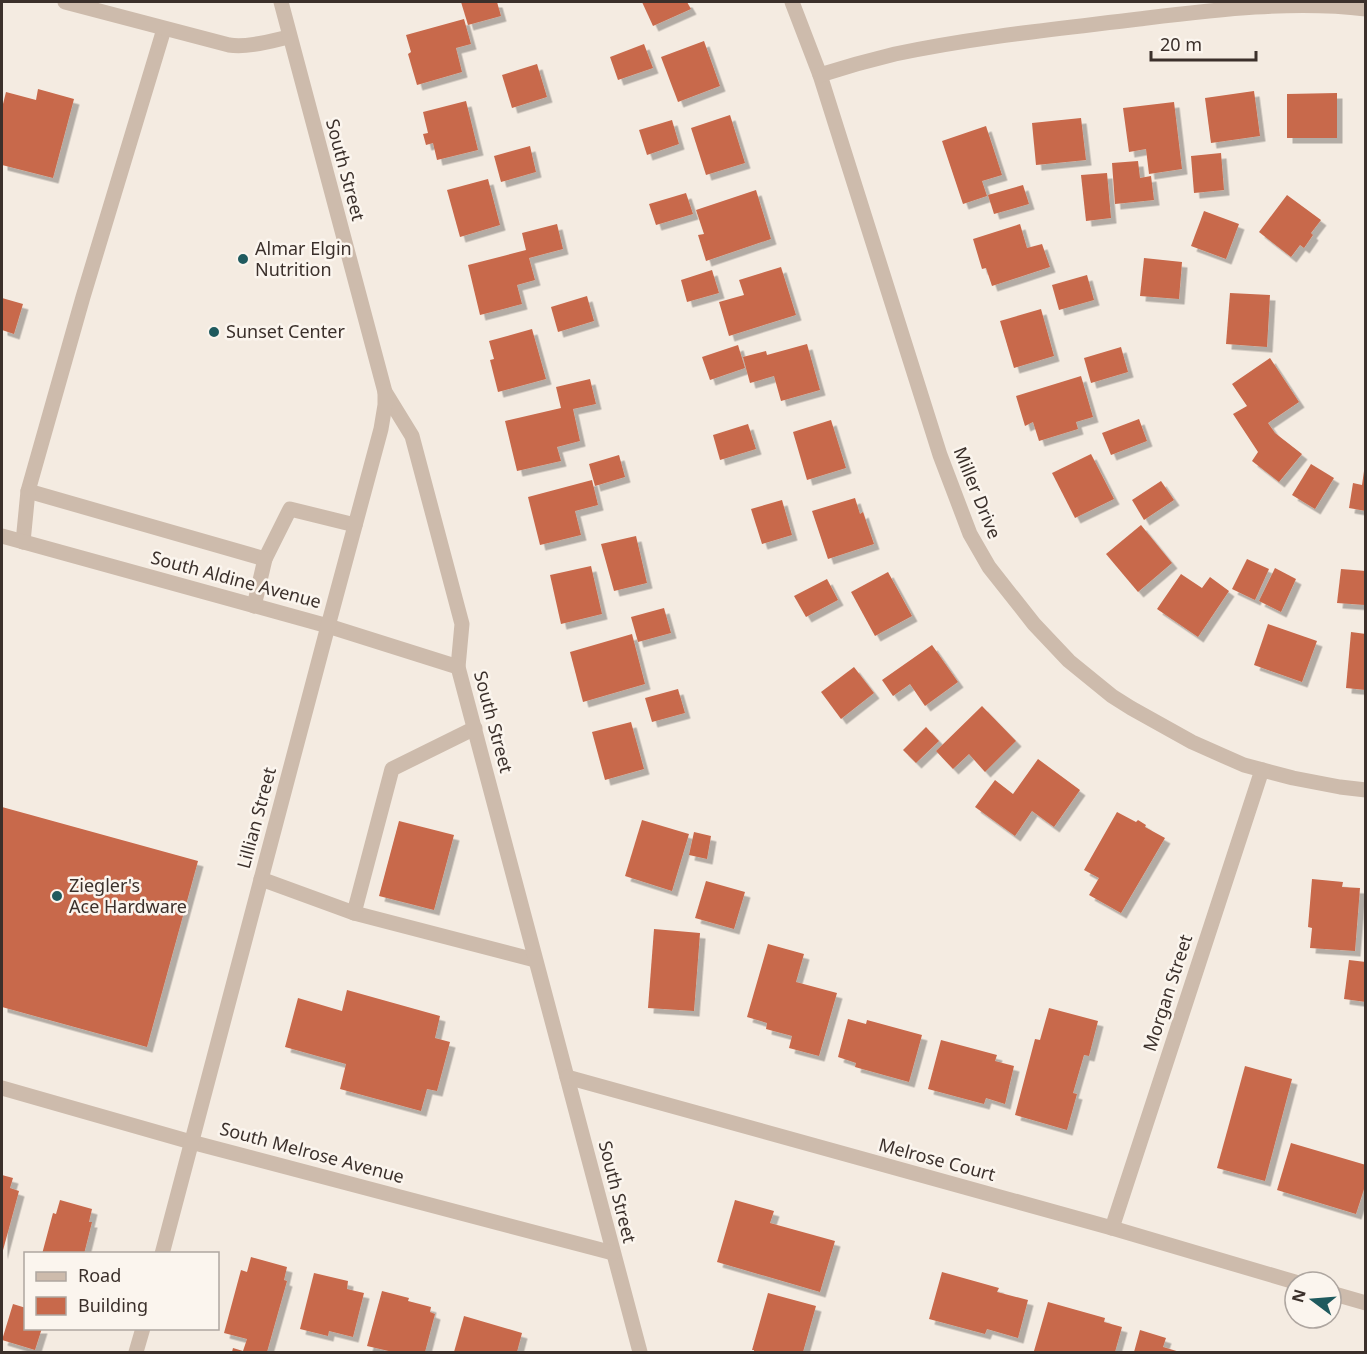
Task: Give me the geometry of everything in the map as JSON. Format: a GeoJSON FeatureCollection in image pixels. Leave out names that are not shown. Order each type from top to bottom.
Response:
{"type":"FeatureCollection","features":[{"type":"Feature","properties":{"kind":"street"},"geometry":{"type":"LineString","coordinates":[[65,2],[238,46],[289,37]]}},
{"type":"Feature","properties":{"kind":"street","name":"South Street"},"geometry":{"type":"LineString","coordinates":[[281,2],[385,392],[412,435],[462,624],[458,667],[640,1353]]}},
{"type":"Feature","properties":{"kind":"street","name":"Miller Drive"},"geometry":{"type":"LineString","coordinates":[[792,2],[820,75],[940,455],[970,534],[989,567],[1056,648],[1112,696],[1192,742],[1227,758],[1262,770],[1325,785],[1365,790]]}},
{"type":"Feature","properties":{"kind":"street"},"geometry":{"type":"LineString","coordinates":[[820,75],[894,54],[971,40],[1246,6],[1328,4],[1365,9]]}},
{"type":"Feature","properties":{"kind":"street"},"geometry":{"type":"LineString","coordinates":[[23,542],[28,490],[83,297],[164,29]]}},
{"type":"Feature","properties":{"kind":"street","name":"Lillian Street"},"geometry":{"type":"LineString","coordinates":[[163,1252],[381,429],[385,392]]}},
{"type":"Feature","properties":{"kind":"street"},"geometry":{"type":"LineString","coordinates":[[28,490],[265,559]]}},
{"type":"Feature","properties":{"kind":"street"},"geometry":{"type":"LineString","coordinates":[[254,606],[265,559],[290,509],[356,525]]}},
{"type":"Feature","properties":{"kind":"street","name":"South Aldine Avenue"},"geometry":{"type":"LineString","coordinates":[[2,536],[328,626],[458,667]]}},
{"type":"Feature","properties":{"kind":"street"},"geometry":{"type":"LineString","coordinates":[[354,913],[392,769],[475,728]]}},
{"type":"Feature","properties":{"kind":"street","name":"Morgan Street"},"geometry":{"type":"LineString","coordinates":[[1112,1228],[1262,770]]}},
{"type":"Feature","properties":{"kind":"street"},"geometry":{"type":"LineString","coordinates":[[261,879],[354,913],[536,960]]}},
{"type":"Feature","properties":{"kind":"street","name":"Melrose Court"},"geometry":{"type":"LineString","coordinates":[[567,1077],[1112,1228],[1283,1278]]}},
{"type":"Feature","properties":{"kind":"street","name":"South Melrose Avenue"},"geometry":{"type":"LineString","coordinates":[[2,1088],[191,1142],[613,1253]]}},
{"type":"Feature","properties":{"kind":"street"},"geometry":{"type":"LineString","coordinates":[[1343,1297],[1365,1303]]}},
{"type":"Feature","properties":{"kind":"street"},"geometry":{"type":"LineString","coordinates":[[136,1353],[143,1330]]}},
{"type":"Feature","properties":{"kind":"building"},"geometry":{"type":"Polygon","coordinates":[[[461,2],[497,2],[501,16],[468,25],[461,2]]]}},
{"type":"Feature","properties":{"kind":"building"},"geometry":{"type":"Polygon","coordinates":[[[642,2],[687,2],[691,9],[653,26],[642,2]]]}},
{"type":"Feature","properties":{"kind":"building"},"geometry":{"type":"Polygon","coordinates":[[[464,19],[471,44],[456,48],[462,72],[417,85],[408,54],[411,52],[406,35],[464,19]]]}},
{"type":"Feature","properties":{"kind":"building"},"geometry":{"type":"Polygon","coordinates":[[[704,41],[720,86],[678,102],[661,57],[704,41]]]}},
{"type":"Feature","properties":{"kind":"building"},"geometry":{"type":"Polygon","coordinates":[[[644,44],[653,68],[618,80],[610,57],[644,44]]]}},
{"type":"Feature","properties":{"kind":"building"},"geometry":{"type":"Polygon","coordinates":[[[537,64],[547,97],[512,108],[502,75],[537,64]]]}},
{"type":"Feature","properties":{"kind":"building"},"geometry":{"type":"Polygon","coordinates":[[[38,89],[74,99],[53,178],[2,165],[2,108],[6,92],[36,100],[38,89]]]}},
{"type":"Feature","properties":{"kind":"building"},"geometry":{"type":"Polygon","coordinates":[[[1254,91],[1260,136],[1211,143],[1205,98],[1254,91]]]}},
{"type":"Feature","properties":{"kind":"building"},"geometry":{"type":"Polygon","coordinates":[[[1337,93],[1337,138],[1287,138],[1287,94],[1337,93]]]}},
{"type":"Feature","properties":{"kind":"building"},"geometry":{"type":"Polygon","coordinates":[[[466,101],[478,150],[437,160],[433,143],[426,145],[423,134],[428,133],[423,112],[466,101]]]}},
{"type":"Feature","properties":{"kind":"building"},"geometry":{"type":"Polygon","coordinates":[[[1174,102],[1182,169],[1149,174],[1146,149],[1129,152],[1123,108],[1174,102]]]}},
{"type":"Feature","properties":{"kind":"building"},"geometry":{"type":"Polygon","coordinates":[[[730,115],[745,163],[706,175],[691,128],[730,115]]]}},
{"type":"Feature","properties":{"kind":"building"},"geometry":{"type":"Polygon","coordinates":[[[1081,118],[1086,160],[1036,165],[1032,123],[1081,118]]]}},
{"type":"Feature","properties":{"kind":"building"},"geometry":{"type":"Polygon","coordinates":[[[672,120],[679,144],[647,155],[639,130],[672,120]]]}},
{"type":"Feature","properties":{"kind":"building"},"geometry":{"type":"Polygon","coordinates":[[[986,126],[1002,175],[982,181],[987,196],[963,204],[942,141],[986,126]]]}},
{"type":"Feature","properties":{"kind":"building"},"geometry":{"type":"Polygon","coordinates":[[[530,146],[536,172],[501,182],[494,156],[530,146]]]}},
{"type":"Feature","properties":{"kind":"building"},"geometry":{"type":"Polygon","coordinates":[[[1221,153],[1224,190],[1194,193],[1191,156],[1221,153]]]}},
{"type":"Feature","properties":{"kind":"building"},"geometry":{"type":"Polygon","coordinates":[[[1138,161],[1140,178],[1151,176],[1154,200],[1115,204],[1112,163],[1138,161]]]}},
{"type":"Feature","properties":{"kind":"building"},"geometry":{"type":"Polygon","coordinates":[[[1107,173],[1111,218],[1086,221],[1081,175],[1107,173]]]}},
{"type":"Feature","properties":{"kind":"building"},"geometry":{"type":"Polygon","coordinates":[[[488,179],[500,225],[460,237],[447,190],[488,179]]]}},
{"type":"Feature","properties":{"kind":"building"},"geometry":{"type":"Polygon","coordinates":[[[1023,185],[1029,204],[994,214],[988,195],[1023,185]]]}},
{"type":"Feature","properties":{"kind":"building"},"geometry":{"type":"Polygon","coordinates":[[[756,190],[771,239],[706,261],[698,235],[704,234],[696,210],[756,190]]]}},
{"type":"Feature","properties":{"kind":"building"},"geometry":{"type":"Polygon","coordinates":[[[686,193],[693,214],[656,225],[649,204],[686,193]]]}},
{"type":"Feature","properties":{"kind":"building"},"geometry":{"type":"Polygon","coordinates":[[[1287,195],[1321,220],[1311,233],[1313,235],[1304,248],[1300,245],[1291,257],[1259,232],[1287,195]]]}},
{"type":"Feature","properties":{"kind":"building"},"geometry":{"type":"Polygon","coordinates":[[[1204,211],[1239,224],[1226,259],[1191,246],[1204,211]]]}},
{"type":"Feature","properties":{"kind":"building"},"geometry":{"type":"Polygon","coordinates":[[[557,224],[563,249],[529,258],[535,280],[517,285],[522,304],[480,315],[468,265],[526,250],[522,233],[557,224]]]}},
{"type":"Feature","properties":{"kind":"building"},"geometry":{"type":"Polygon","coordinates":[[[1020,224],[1027,248],[1042,244],[1050,267],[992,286],[986,268],[982,269],[973,239],[1020,224]]]}},
{"type":"Feature","properties":{"kind":"building"},"geometry":{"type":"Polygon","coordinates":[[[1144,258],[1182,262],[1179,299],[1140,296],[1144,258]]]}},
{"type":"Feature","properties":{"kind":"building"},"geometry":{"type":"Polygon","coordinates":[[[781,267],[796,315],[729,336],[719,302],[744,295],[739,280],[781,267]]]}},
{"type":"Feature","properties":{"kind":"building"},"geometry":{"type":"Polygon","coordinates":[[[712,270],[719,293],[687,302],[681,280],[712,270]]]}},
{"type":"Feature","properties":{"kind":"building"},"geometry":{"type":"Polygon","coordinates":[[[1087,275],[1094,300],[1059,310],[1052,285],[1087,275]]]}},
{"type":"Feature","properties":{"kind":"building"},"geometry":{"type":"Polygon","coordinates":[[[1230,293],[1270,295],[1267,347],[1226,344],[1230,293]]]}},
{"type":"Feature","properties":{"kind":"building"},"geometry":{"type":"Polygon","coordinates":[[[587,296],[594,321],[558,332],[551,307],[587,296]]]}},
{"type":"Feature","properties":{"kind":"building"},"geometry":{"type":"Polygon","coordinates":[[[2,298],[23,304],[14,334],[2,330],[2,298]]]}},
{"type":"Feature","properties":{"kind":"building"},"geometry":{"type":"Polygon","coordinates":[[[1041,309],[1054,356],[1014,368],[1000,321],[1041,309]]]}},
{"type":"Feature","properties":{"kind":"building"},"geometry":{"type":"Polygon","coordinates":[[[532,329],[546,379],[498,392],[490,360],[494,359],[489,341],[532,329]]]}},
{"type":"Feature","properties":{"kind":"building"},"geometry":{"type":"Polygon","coordinates":[[[807,344],[820,390],[781,401],[774,376],[750,383],[743,357],[766,351],[767,355],[807,344]]]}},
{"type":"Feature","properties":{"kind":"building"},"geometry":{"type":"Polygon","coordinates":[[[738,345],[745,368],[710,380],[702,357],[738,345]]]}},
{"type":"Feature","properties":{"kind":"building"},"geometry":{"type":"Polygon","coordinates":[[[1121,347],[1128,372],[1091,383],[1084,358],[1121,347]]]}},
{"type":"Feature","properties":{"kind":"building"},"geometry":{"type":"Polygon","coordinates":[[[1270,358],[1299,402],[1268,423],[1275,433],[1302,454],[1279,482],[1252,461],[1258,452],[1233,414],[1247,406],[1232,384],[1270,358]]]}},
{"type":"Feature","properties":{"kind":"building"},"geometry":{"type":"Polygon","coordinates":[[[1081,376],[1093,417],[1076,422],[1078,429],[1039,441],[1033,422],[1025,426],[1016,396],[1081,376]]]}},
{"type":"Feature","properties":{"kind":"building"},"geometry":{"type":"Polygon","coordinates":[[[590,379],[596,404],[573,409],[580,441],[557,447],[561,461],[517,471],[505,421],[561,408],[556,387],[590,379]]]}},
{"type":"Feature","properties":{"kind":"building"},"geometry":{"type":"Polygon","coordinates":[[[1139,419],[1147,441],[1111,455],[1102,433],[1139,419]]]}},
{"type":"Feature","properties":{"kind":"building"},"geometry":{"type":"Polygon","coordinates":[[[831,420],[846,468],[807,480],[793,432],[831,420]]]}},
{"type":"Feature","properties":{"kind":"building"},"geometry":{"type":"Polygon","coordinates":[[[748,424],[756,449],[720,460],[713,435],[748,424]]]}},
{"type":"Feature","properties":{"kind":"building"},"geometry":{"type":"Polygon","coordinates":[[[1091,454],[1114,499],[1075,518],[1052,473],[1091,454]]]}},
{"type":"Feature","properties":{"kind":"building"},"geometry":{"type":"Polygon","coordinates":[[[619,455],[625,477],[595,486],[589,464],[619,455]]]}},
{"type":"Feature","properties":{"kind":"building"},"geometry":{"type":"Polygon","coordinates":[[[1311,464],[1334,478],[1315,509],[1292,495],[1311,464]]]}},
{"type":"Feature","properties":{"kind":"building"},"geometry":{"type":"Polygon","coordinates":[[[1364,471],[1366,471],[1366,511],[1349,508],[1353,483],[1362,485],[1364,471]]]}},
{"type":"Feature","properties":{"kind":"building"},"geometry":{"type":"Polygon","coordinates":[[[592,480],[598,505],[575,511],[581,535],[540,545],[528,497],[592,480]]]}},
{"type":"Feature","properties":{"kind":"building"},"geometry":{"type":"Polygon","coordinates":[[[1161,481],[1174,500],[1144,520],[1132,500],[1161,481]]]}},
{"type":"Feature","properties":{"kind":"building"},"geometry":{"type":"Polygon","coordinates":[[[855,498],[860,514],[863,512],[874,544],[828,559],[812,511],[855,498]]]}},
{"type":"Feature","properties":{"kind":"building"},"geometry":{"type":"Polygon","coordinates":[[[782,500],[792,535],[762,544],[751,509],[782,500]]]}},
{"type":"Feature","properties":{"kind":"building"},"geometry":{"type":"Polygon","coordinates":[[[1141,525],[1172,563],[1138,592],[1106,554],[1141,525]]]}},
{"type":"Feature","properties":{"kind":"building"},"geometry":{"type":"Polygon","coordinates":[[[636,536],[647,583],[614,591],[601,544],[636,536]]]}},
{"type":"Feature","properties":{"kind":"building"},"geometry":{"type":"Polygon","coordinates":[[[1247,559],[1269,569],[1255,600],[1232,589],[1247,559]]]}},
{"type":"Feature","properties":{"kind":"building"},"geometry":{"type":"Polygon","coordinates":[[[591,566],[602,614],[561,624],[550,575],[591,566]]]}},
{"type":"Feature","properties":{"kind":"building"},"geometry":{"type":"Polygon","coordinates":[[[1275,568],[1296,579],[1281,612],[1259,601],[1275,568]]]}},
{"type":"Feature","properties":{"kind":"building"},"geometry":{"type":"Polygon","coordinates":[[[1341,569],[1366,571],[1365,605],[1337,603],[1341,569]]]}},
{"type":"Feature","properties":{"kind":"building"},"geometry":{"type":"Polygon","coordinates":[[[888,572],[912,616],[875,636],[851,592],[888,572]]]}},
{"type":"Feature","properties":{"kind":"building"},"geometry":{"type":"Polygon","coordinates":[[[1181,574],[1202,588],[1210,577],[1229,591],[1198,637],[1157,609],[1181,574]]]}},
{"type":"Feature","properties":{"kind":"building"},"geometry":{"type":"Polygon","coordinates":[[[827,579],[838,600],[806,617],[794,596],[827,579]]]}},
{"type":"Feature","properties":{"kind":"building"},"geometry":{"type":"Polygon","coordinates":[[[664,608],[671,633],[638,642],[631,617],[664,608]]]}},
{"type":"Feature","properties":{"kind":"building"},"geometry":{"type":"Polygon","coordinates":[[[1268,624],[1317,641],[1302,682],[1254,665],[1268,624]]]}},
{"type":"Feature","properties":{"kind":"building"},"geometry":{"type":"Polygon","coordinates":[[[1351,632],[1366,634],[1366,690],[1346,688],[1351,632]]]}},
{"type":"Feature","properties":{"kind":"building"},"geometry":{"type":"Polygon","coordinates":[[[632,634],[645,684],[583,702],[570,652],[632,634]]]}},
{"type":"Feature","properties":{"kind":"building"},"geometry":{"type":"Polygon","coordinates":[[[932,645],[958,682],[925,706],[910,684],[893,696],[882,680],[932,645]]]}},
{"type":"Feature","properties":{"kind":"building"},"geometry":{"type":"Polygon","coordinates":[[[854,667],[874,693],[841,719],[821,692],[854,667]]]}},
{"type":"Feature","properties":{"kind":"building"},"geometry":{"type":"Polygon","coordinates":[[[678,689],[685,713],[652,722],[645,698],[678,689]]]}},
{"type":"Feature","properties":{"kind":"building"},"geometry":{"type":"Polygon","coordinates":[[[982,706],[1016,741],[985,772],[969,754],[953,769],[936,751],[982,706]]]}},
{"type":"Feature","properties":{"kind":"building"},"geometry":{"type":"Polygon","coordinates":[[[631,722],[644,769],[605,780],[592,732],[631,722]]]}},
{"type":"Feature","properties":{"kind":"building"},"geometry":{"type":"Polygon","coordinates":[[[926,727],[939,741],[916,763],[903,750],[926,727]]]}},
{"type":"Feature","properties":{"kind":"building"},"geometry":{"type":"Polygon","coordinates":[[[1038,759],[1080,790],[1054,827],[1032,811],[1015,836],[975,807],[995,780],[1013,794],[1038,759]]]}},
{"type":"Feature","properties":{"kind":"building"},"geometry":{"type":"Polygon","coordinates":[[[2,807],[198,861],[147,1047],[2,1007],[2,807]]]}},
{"type":"Feature","properties":{"kind":"building"},"geometry":{"type":"Polygon","coordinates":[[[1117,812],[1136,822],[1138,820],[1146,825],[1145,827],[1165,838],[1121,913],[1089,895],[1099,878],[1084,870],[1117,812]]]}},
{"type":"Feature","properties":{"kind":"building"},"geometry":{"type":"Polygon","coordinates":[[[642,820],[689,834],[672,891],[625,876],[642,820]]]}},
{"type":"Feature","properties":{"kind":"building"},"geometry":{"type":"Polygon","coordinates":[[[399,821],[454,835],[434,910],[379,896],[399,821]]]}},
{"type":"Feature","properties":{"kind":"building"},"geometry":{"type":"Polygon","coordinates":[[[694,832],[711,836],[707,859],[689,855],[694,832]]]}},
{"type":"Feature","properties":{"kind":"building"},"geometry":{"type":"Polygon","coordinates":[[[1312,879],[1343,882],[1342,887],[1360,888],[1355,951],[1310,948],[1312,928],[1308,927],[1312,879]]]}},
{"type":"Feature","properties":{"kind":"building"},"geometry":{"type":"Polygon","coordinates":[[[706,881],[745,892],[734,929],[695,918],[706,881]]]}},
{"type":"Feature","properties":{"kind":"building"},"geometry":{"type":"Polygon","coordinates":[[[654,929],[700,933],[694,1011],[648,1008],[654,929]]]}},
{"type":"Feature","properties":{"kind":"building"},"geometry":{"type":"Polygon","coordinates":[[[768,944],[804,954],[796,982],[837,993],[819,1056],[789,1048],[792,1036],[766,1029],[767,1023],[747,1017],[768,944]]]}},
{"type":"Feature","properties":{"kind":"building"},"geometry":{"type":"Polygon","coordinates":[[[1349,960],[1366,962],[1366,1002],[1344,999],[1349,960]]]}},
{"type":"Feature","properties":{"kind":"building"},"geometry":{"type":"Polygon","coordinates":[[[347,990],[440,1016],[435,1038],[450,1042],[437,1091],[427,1089],[421,1111],[340,1089],[346,1064],[285,1047],[298,998],[342,1011],[347,990]]]}},
{"type":"Feature","properties":{"kind":"building"},"geometry":{"type":"Polygon","coordinates":[[[1049,1008],[1098,1021],[1089,1056],[1084,1055],[1073,1093],[1077,1094],[1067,1130],[1015,1115],[1035,1039],[1040,1040],[1049,1008]]]}},
{"type":"Feature","properties":{"kind":"building"},"geometry":{"type":"Polygon","coordinates":[[[848,1019],[866,1024],[867,1020],[922,1035],[909,1082],[855,1067],[856,1063],[838,1057],[848,1019]]]}},
{"type":"Feature","properties":{"kind":"building"},"geometry":{"type":"Polygon","coordinates":[[[941,1040],[997,1055],[995,1061],[1014,1066],[1005,1104],[986,1098],[984,1104],[928,1089],[941,1040]]]}},
{"type":"Feature","properties":{"kind":"building"},"geometry":{"type":"Polygon","coordinates":[[[1245,1066],[1292,1079],[1265,1181],[1217,1168],[1245,1066]]]}},
{"type":"Feature","properties":{"kind":"building"},"geometry":{"type":"Polygon","coordinates":[[[1291,1143],[1366,1165],[1366,1183],[1356,1214],[1277,1190],[1291,1143]]]}},
{"type":"Feature","properties":{"kind":"building"},"geometry":{"type":"Polygon","coordinates":[[[2,1175],[13,1178],[10,1188],[19,1191],[2,1254],[2,1175]]]}},
{"type":"Feature","properties":{"kind":"building"},"geometry":{"type":"Polygon","coordinates":[[[60,1200],[92,1209],[89,1222],[92,1222],[84,1252],[43,1252],[53,1213],[56,1214],[60,1200]]]}},
{"type":"Feature","properties":{"kind":"building"},"geometry":{"type":"Polygon","coordinates":[[[735,1200],[774,1211],[770,1223],[835,1241],[820,1292],[717,1262],[735,1200]]]}},
{"type":"Feature","properties":{"kind":"building"},"geometry":{"type":"Polygon","coordinates":[[[251,1257],[287,1267],[284,1280],[287,1281],[267,1352],[232,1352],[233,1348],[243,1351],[247,1339],[224,1333],[241,1270],[247,1272],[251,1257]]]}},
{"type":"Feature","properties":{"kind":"building"},"geometry":{"type":"Polygon","coordinates":[[[942,1272],[999,1288],[997,1292],[1028,1300],[1018,1338],[987,1329],[985,1334],[929,1319],[942,1272]]]}},
{"type":"Feature","properties":{"kind":"building"},"geometry":{"type":"Polygon","coordinates":[[[314,1273],[348,1281],[347,1289],[364,1293],[353,1337],[329,1331],[328,1336],[300,1329],[314,1273]]]}},
{"type":"Feature","properties":{"kind":"building"},"geometry":{"type":"Polygon","coordinates":[[[382,1291],[431,1307],[430,1312],[435,1314],[425,1352],[393,1352],[367,1346],[382,1291]]]}},
{"type":"Feature","properties":{"kind":"building"},"geometry":{"type":"Polygon","coordinates":[[[768,1293],[816,1306],[803,1352],[754,1352],[752,1350],[768,1293]]]}},
{"type":"Feature","properties":{"kind":"building"},"geometry":{"type":"Polygon","coordinates":[[[1048,1302],[1105,1318],[1104,1322],[1122,1327],[1115,1352],[1034,1351],[1048,1302]]]}},
{"type":"Feature","properties":{"kind":"building"},"geometry":{"type":"Polygon","coordinates":[[[13,1304],[24,1307],[24,1330],[41,1330],[35,1350],[2,1340],[13,1304]]]}},
{"type":"Feature","properties":{"kind":"building"},"geometry":{"type":"Polygon","coordinates":[[[464,1316],[522,1333],[517,1352],[454,1352],[464,1316]]]}},
{"type":"Feature","properties":{"kind":"building"},"geometry":{"type":"Polygon","coordinates":[[[1140,1330],[1166,1338],[1163,1347],[1180,1352],[1134,1352],[1140,1330]]]}},
{"type":"Feature","properties":{"kind":"place","name":"Almar Elgin Nutrition"},"geometry":{"type":"Point","coordinates":[243,259]}},
{"type":"Feature","properties":{"kind":"place","name":"Sunset Center"},"geometry":{"type":"Point","coordinates":[214,332]}},
{"type":"Feature","properties":{"kind":"place","name":"Ziegler's Ace Hardware"},"geometry":{"type":"Point","coordinates":[57,896]}}]}
